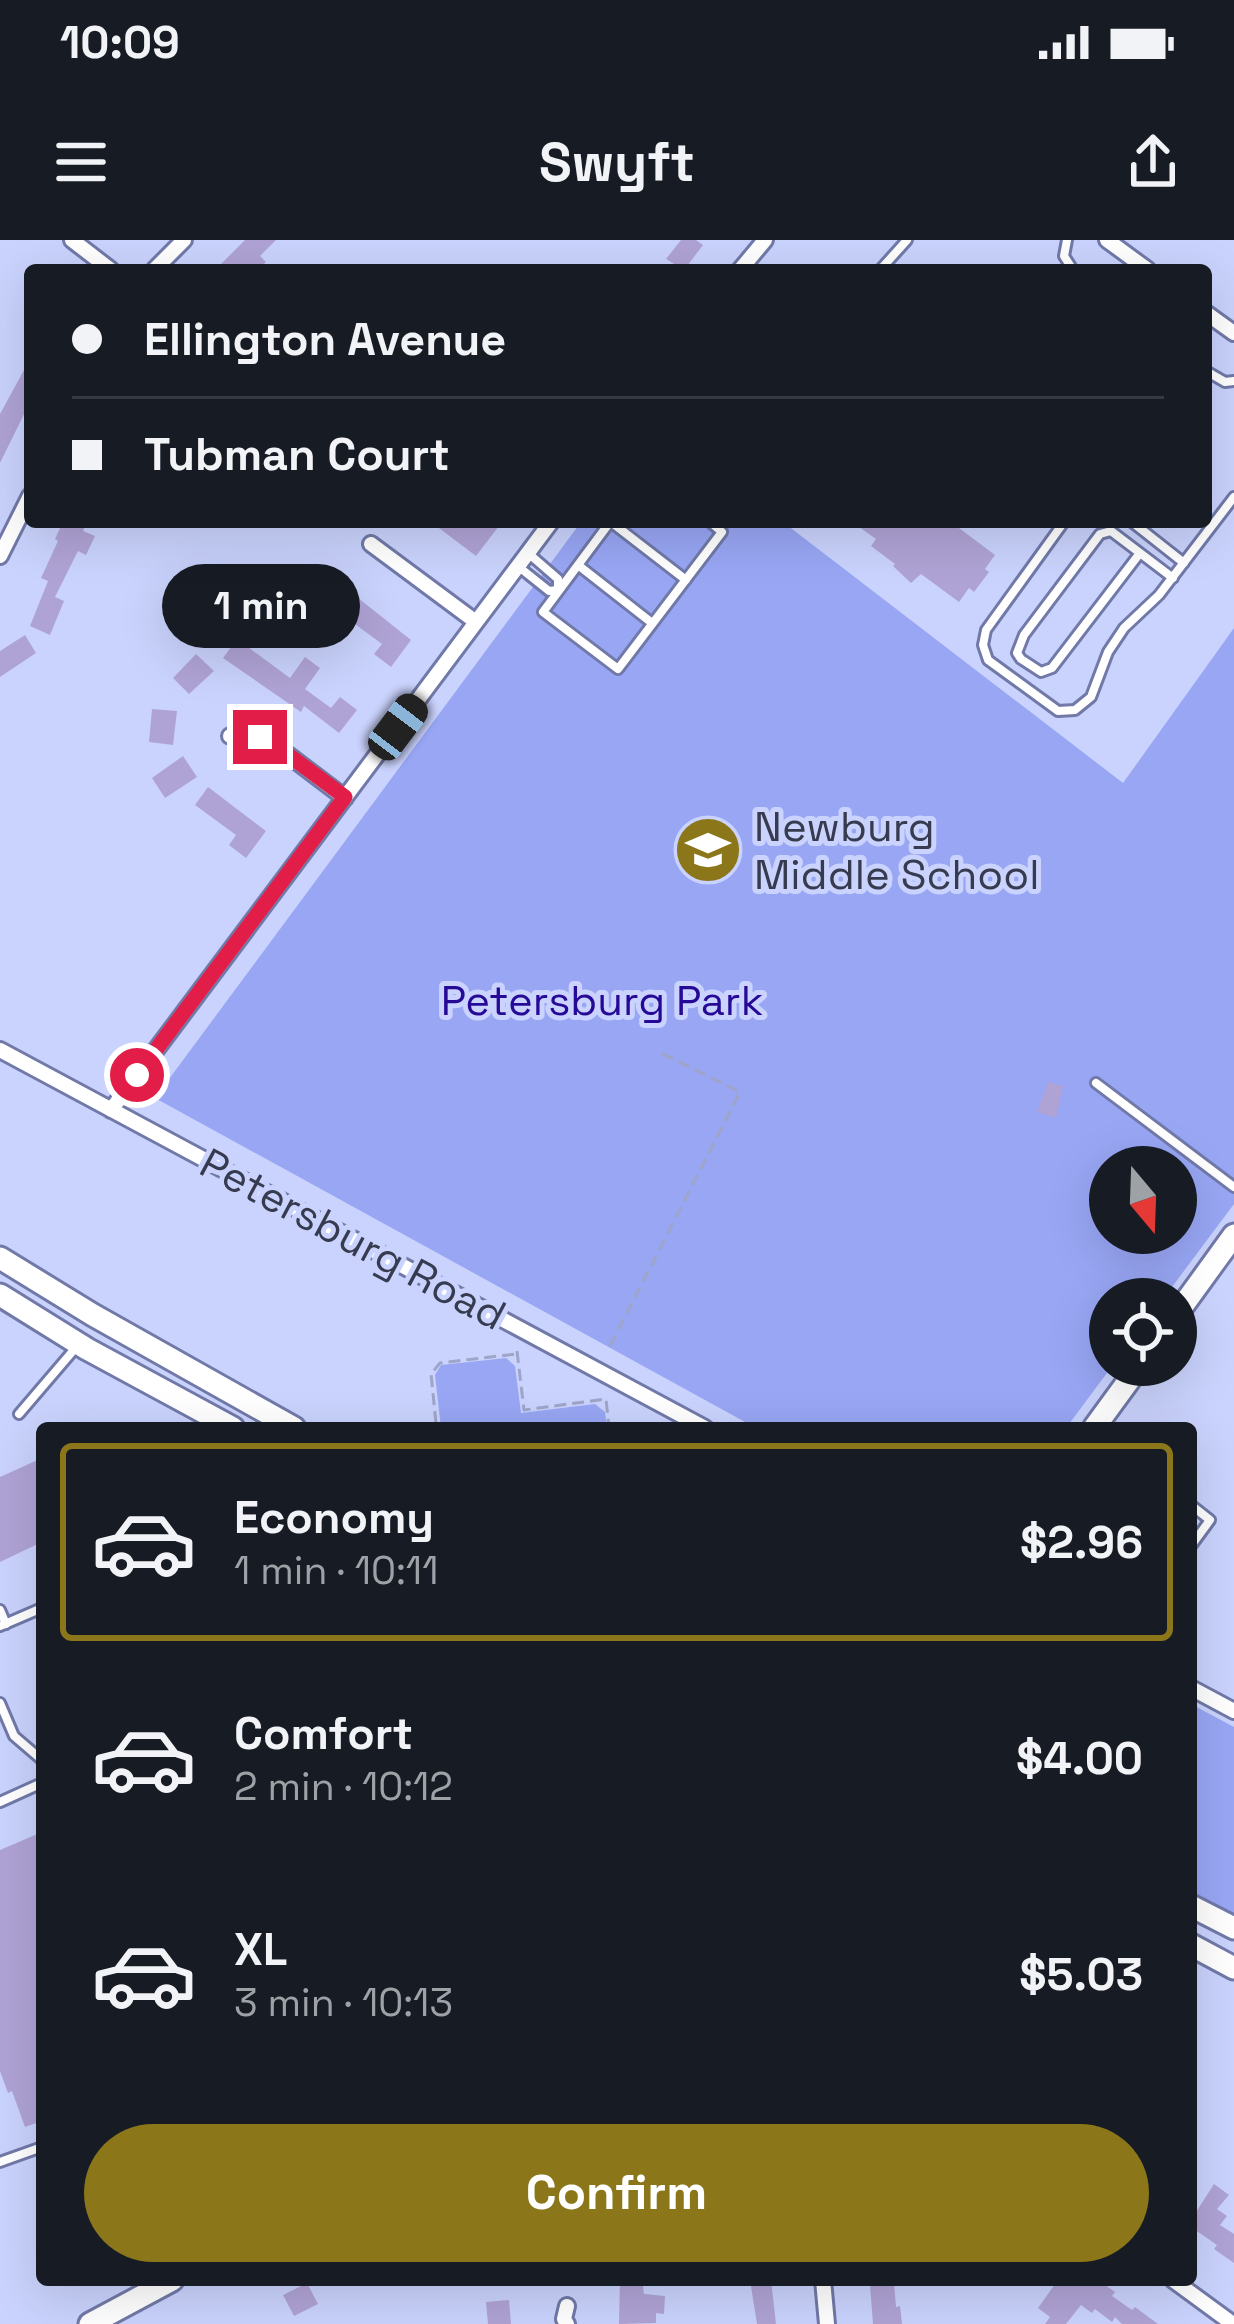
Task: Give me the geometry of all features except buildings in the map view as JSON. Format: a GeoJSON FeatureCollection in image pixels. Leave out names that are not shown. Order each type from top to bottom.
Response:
{"type":"FeatureCollection","features":[{"type":"Feature","properties":{"kind":"main road"},"geometry":{"type":"LineString","coordinates":[[1197,1286],[1234,1235]]}},
{"type":"Feature","properties":{"kind":"main road"},"geometry":{"type":"LineString","coordinates":[[0,1258],[281,1422]]}},
{"type":"Feature","properties":{"kind":"main road"},"geometry":{"type":"LineString","coordinates":[[0,1295],[222,1422]]}},
{"type":"Feature","properties":{"kind":"main road"},"geometry":{"type":"LineString","coordinates":[[1098,1422],[1125,1386]]}},
{"type":"Feature","properties":{"kind":"main road"},"geometry":{"type":"LineString","coordinates":[[1197,1909],[1234,1928]]}},
{"type":"Feature","properties":{"kind":"main road"},"geometry":{"type":"LineString","coordinates":[[1197,1948],[1234,1968]]}},
{"type":"Feature","properties":{"kind":"main road"},"geometry":{"type":"LineString","coordinates":[[90,2324],[161,2286]]}},
{"type":"Feature","properties":{"kind":"street"},"geometry":{"type":"LineString","coordinates":[[72,240],[103,264]]}},
{"type":"Feature","properties":{"kind":"street"},"geometry":{"type":"LineString","coordinates":[[160,264],[184,240]]}},
{"type":"Feature","properties":{"kind":"street"},"geometry":{"type":"LineString","coordinates":[[1107,240],[1140,264]]}},
{"type":"Feature","properties":{"kind":"street"},"geometry":{"type":"LineString","coordinates":[[0,556],[24,508]]}},
{"type":"Feature","properties":{"kind":"street"},"geometry":{"type":"LineString","coordinates":[[111,1110],[547,528]]}},
{"type":"Feature","properties":{"kind":"street"},"geometry":{"type":"LineString","coordinates":[[371,544],[476,622]]}},
{"type":"Feature","properties":{"kind":"street"},"geometry":{"type":"LineString","coordinates":[[230,736],[252,736],[275,745],[345,797]]}},
{"type":"Feature","properties":{"kind":"street","name":"Petersburg Road"},"geometry":{"type":"LineString","coordinates":[[0,1050],[694,1422]]}},
{"type":"Feature","properties":{"kind":"street"},"geometry":{"type":"LineString","coordinates":[[1197,1691],[1234,1711]]}},
{"type":"Feature","properties":{"kind":"street"},"geometry":{"type":"LineString","coordinates":[[824,2286],[827,2324]]}},
{"type":"Feature","properties":{"kind":"street"},"geometry":{"type":"LineString","coordinates":[[1181,2286],[1233,2324]]}},
{"type":"Feature","properties":{"kind":"street"},"geometry":{"type":"LineString","coordinates":[[566,2324],[567,2306]]}},
{"type":"Feature","properties":{"kind":"lane"},"geometry":{"type":"LineString","coordinates":[[885,264],[907,240]]}},
{"type":"Feature","properties":{"kind":"lane"},"geometry":{"type":"LineString","coordinates":[[1212,526],[1234,497]]}},
{"type":"Feature","properties":{"kind":"lane"},"geometry":{"type":"LineString","coordinates":[[606,528],[543,612],[618,669],[722,532],[717,528]]}},
{"type":"Feature","properties":{"kind":"lane"},"geometry":{"type":"LineString","coordinates":[[619,528],[686,580]]}},
{"type":"Feature","properties":{"kind":"lane"},"geometry":{"type":"LineString","coordinates":[[1060,528],[986,630],[983,645],[988,660],[1058,711],[1075,710],[1091,697],[1108,652],[1124,628],[1159,595],[1210,528]]}},
{"type":"Feature","properties":{"kind":"lane"},"geometry":{"type":"LineString","coordinates":[[1140,528],[1184,562]]}},
{"type":"Feature","properties":{"kind":"lane"},"geometry":{"type":"LineString","coordinates":[[1140,553],[1052,668],[1041,672],[1021,659],[1017,653],[1024,635],[1100,534],[1112,531],[1173,578]]}},
{"type":"Feature","properties":{"kind":"lane"},"geometry":{"type":"LineString","coordinates":[[528,553],[558,579],[558,590]]}},
{"type":"Feature","properties":{"kind":"lane"},"geometry":{"type":"LineString","coordinates":[[578,565],[652,624]]}},
{"type":"Feature","properties":{"kind":"lane"},"geometry":{"type":"LineString","coordinates":[[518,566],[549,592],[558,590]]}},
{"type":"Feature","properties":{"kind":"lane"},"geometry":{"type":"LineString","coordinates":[[1096,1083],[1234,1187]]}},
{"type":"Feature","properties":{"kind":"lane"},"geometry":{"type":"LineString","coordinates":[[19,1414],[79,1344]]}},
{"type":"Feature","properties":{"kind":"lane"},"geometry":{"type":"LineString","coordinates":[[1197,1510],[1210,1520],[1197,1538]]}},
{"type":"Feature","properties":{"kind":"lane"},"geometry":{"type":"LineString","coordinates":[[0,1610],[3,1625],[36,1612]]}},
{"type":"Feature","properties":{"kind":"lane"},"geometry":{"type":"LineString","coordinates":[[0,1703],[14,1736],[36,1755]]}},
{"type":"Feature","properties":{"kind":"lane"},"geometry":{"type":"LineString","coordinates":[[0,1802],[36,1786]]}},
{"type":"Feature","properties":{"kind":"lane"},"geometry":{"type":"LineString","coordinates":[[0,2162],[36,2149]]}},
{"type":"Feature","properties":{"kind":"path"},"geometry":{"type":"LineString","coordinates":[[610,1346],[740,1092],[661,1053]]}},
{"type":"Feature","properties":{"kind":"path"},"geometry":{"type":"LineString","coordinates":[[665,1223],[671,1226]]}},
{"type":"Feature","properties":{"kind":"path"},"geometry":{"type":"LineString","coordinates":[[520,1344],[524,1409],[606,1399],[608,1422]]}},
{"type":"Feature","properties":{"kind":"path"},"geometry":{"type":"LineString","coordinates":[[436,1422],[430,1375],[440,1363],[517,1352]]}},
{"type":"Feature","properties":{"kind":"path"},"geometry":{"type":"LineString","coordinates":[[604,1399],[608,1392]]}},
{"type":"Feature","properties":{"kind":"green space","name":"Petersburg Park"},"geometry":{"type":"Polygon","coordinates":[[[577,528],[791,528],[1123,783],[1234,628],[1234,1204],[1197,1254],[1197,1146],[1089,1146],[1089,1254],[1197,1254],[1179,1278],[1089,1278],[1089,1386],[1097,1386],[1070,1422],[745,1422],[155,1098],[577,528]]]}},
{"type":"Feature","properties":{"kind":"green space"},"geometry":{"type":"Polygon","coordinates":[[[506,1358],[515,1366],[521,1413],[595,1404],[605,1412],[606,1422],[440,1422],[435,1375],[441,1365],[506,1358]]]}},
{"type":"Feature","properties":{"kind":"green space"},"geometry":{"type":"Polygon","coordinates":[[[1197,1707],[1234,1727],[1234,1918],[1197,1898],[1197,1707]]]}},
{"type":"Feature","properties":{"kind":"place","name":"Newburg Middle School"},"geometry":{"type":"Point","coordinates":[708,850]}},
{"type":"Feature","properties":{"kind":"route"},"geometry":{"type":"LineString","coordinates":[[137,1075],[345,797],[260,737]]}}]}
